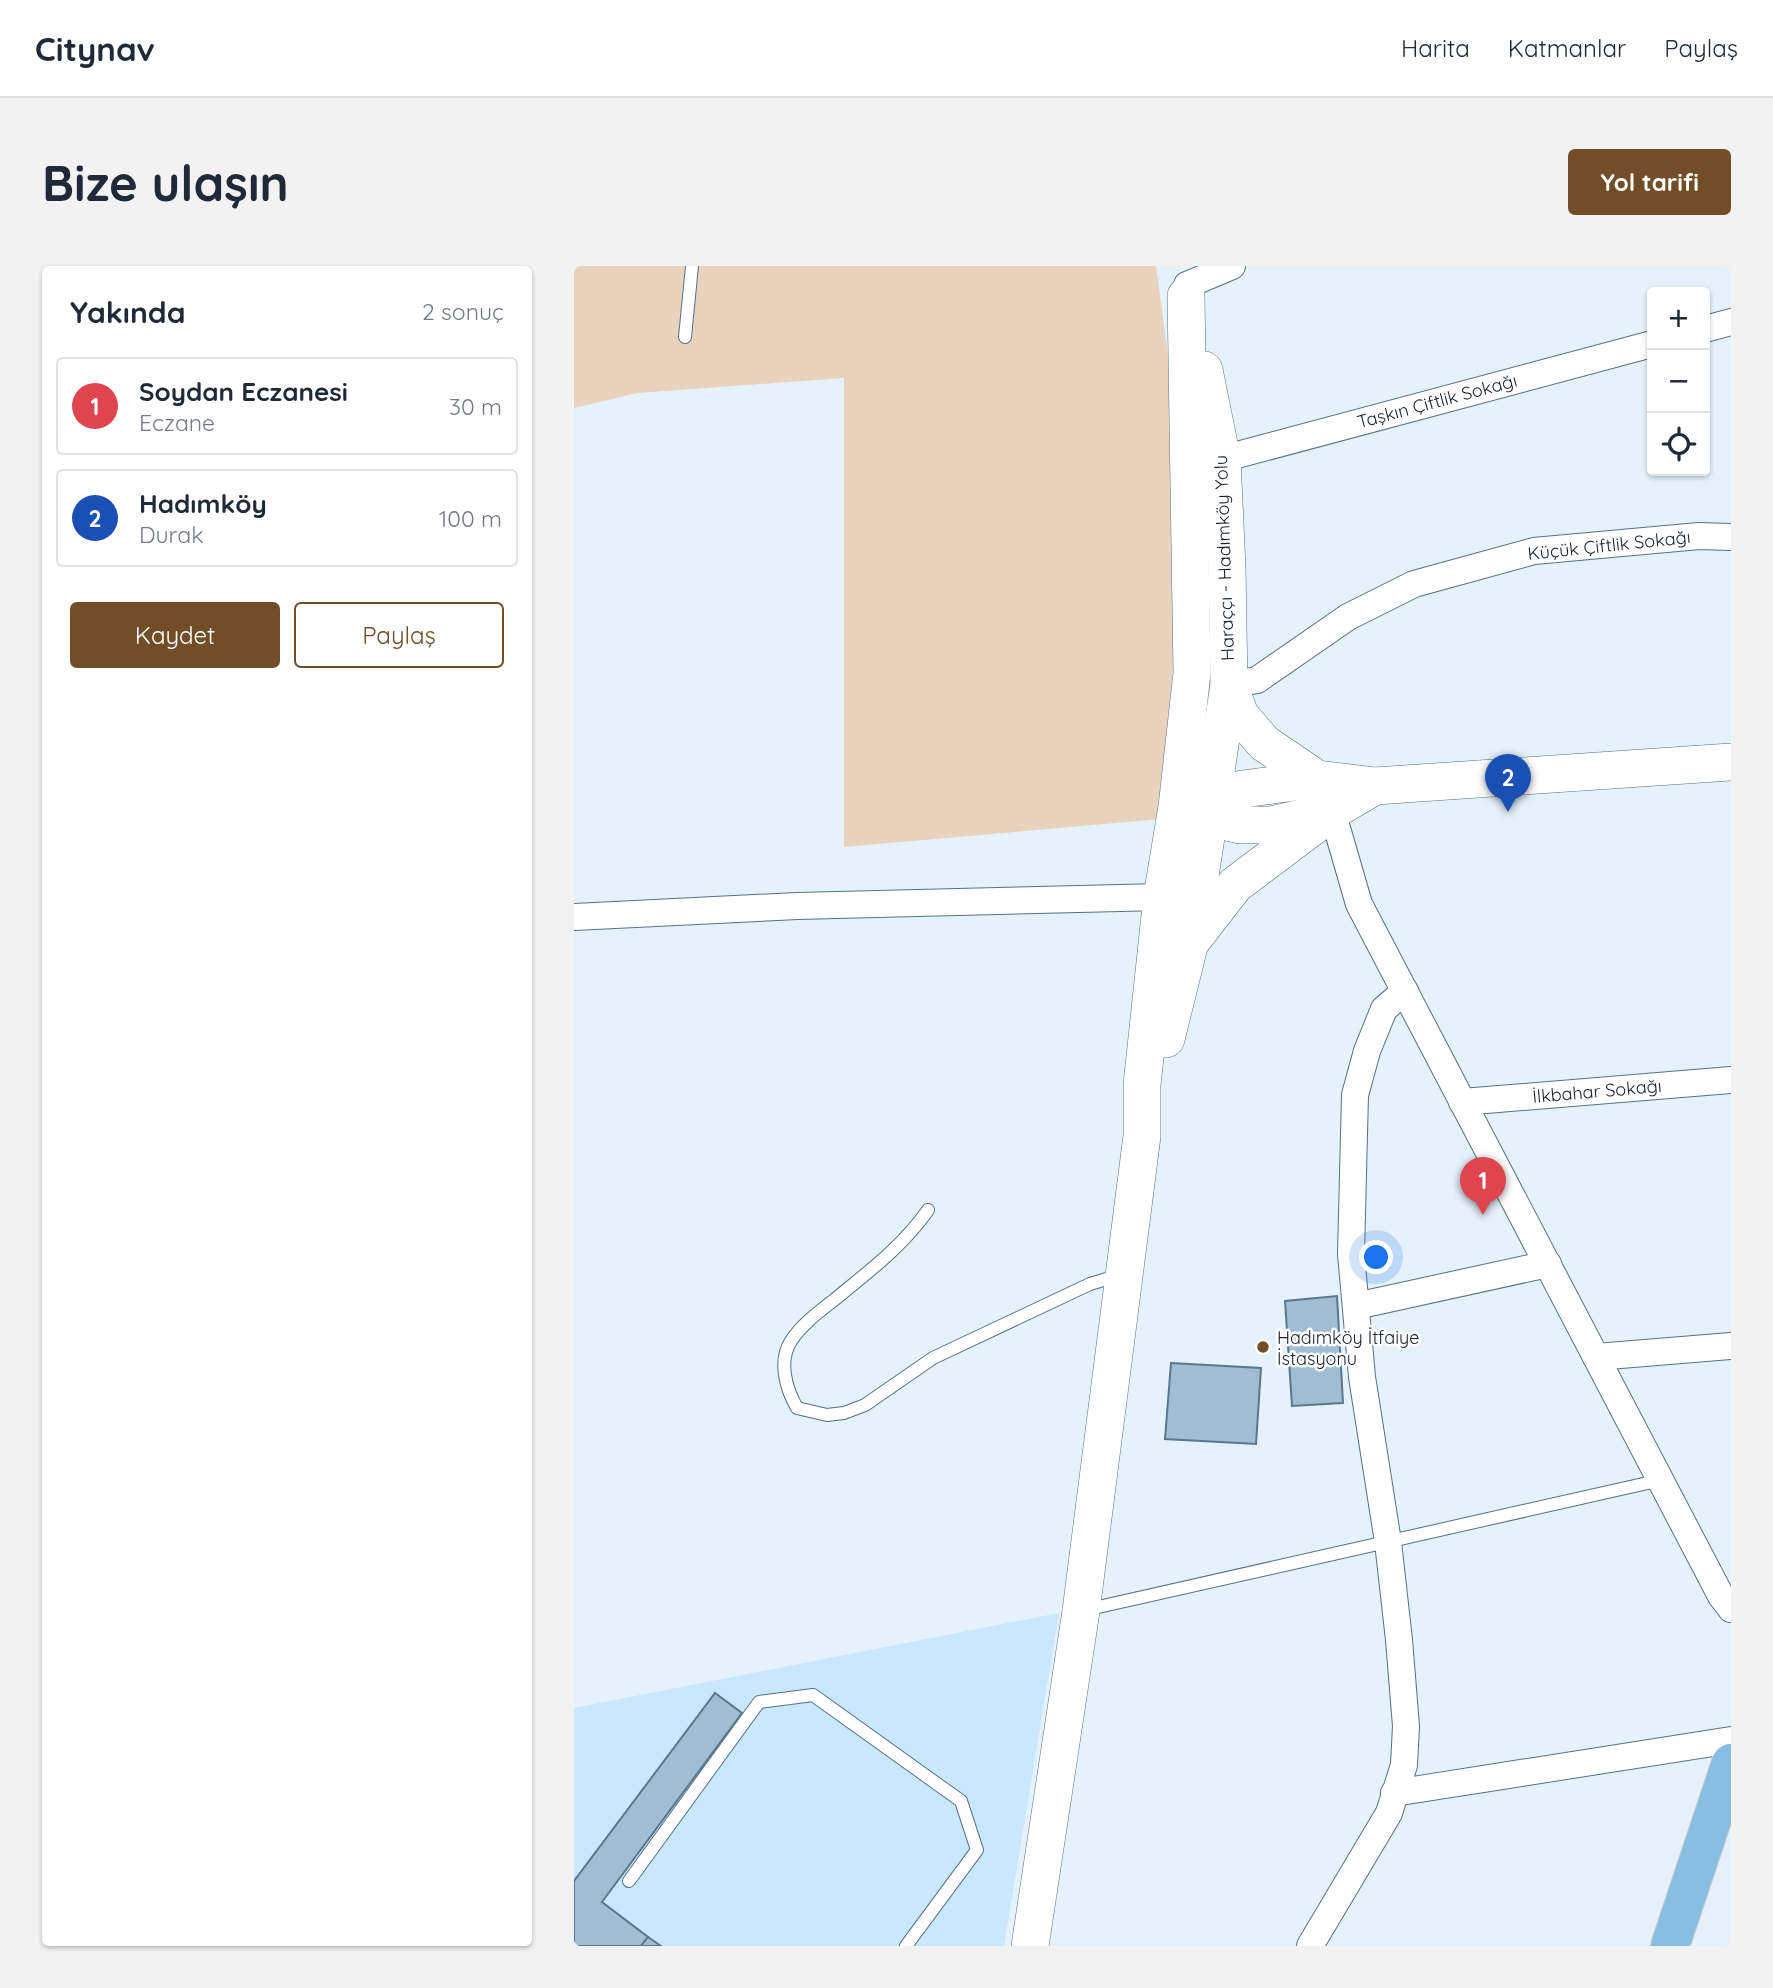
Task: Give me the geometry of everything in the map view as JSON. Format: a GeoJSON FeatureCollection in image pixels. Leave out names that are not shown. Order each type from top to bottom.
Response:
{"type":"FeatureCollection","features":[{"type":"Feature","properties":{"kind":"main road","name":"Haraççı - Hadımköy Yolu"},"geometry":{"type":"LineString","coordinates":[[1186,282],[1222,459],[1227,567],[1228,685]]}},
{"type":"Feature","properties":{"kind":"main road"},"geometry":{"type":"LineString","coordinates":[[1030,1946],[1081,1611],[1142,1136],[1190,942],[1200,806],[1192,673],[1186,282]]}},
{"type":"Feature","properties":{"kind":"main road"},"geometry":{"type":"LineString","coordinates":[[1142,1136],[1142,1085],[1162,897],[1200,806],[1228,685]]}},
{"type":"Feature","properties":{"kind":"main road"},"geometry":{"type":"LineString","coordinates":[[1228,685],[1240,715],[1264,743],[1325,795]]}},
{"type":"Feature","properties":{"kind":"main road"},"geometry":{"type":"LineString","coordinates":[[1200,806],[1325,795],[1375,786],[1731,762]]}},
{"type":"Feature","properties":{"kind":"main road"},"geometry":{"type":"LineString","coordinates":[[1190,942],[1235,886],[1289,846],[1325,795]]}},
{"type":"Feature","properties":{"kind":"main road"},"geometry":{"type":"LineString","coordinates":[[1670,1946],[1722,1828],[1731,1763]]}},
{"type":"Feature","properties":{"kind":"street"},"geometry":{"type":"LineString","coordinates":[[1186,282],[1232,266]]}},
{"type":"Feature","properties":{"kind":"street"},"geometry":{"type":"LineString","coordinates":[[1710,328],[1731,322]]}},
{"type":"Feature","properties":{"kind":"street","name":"Taşkın Çiftlik Sokağı"},"geometry":{"type":"LineString","coordinates":[[1222,459],[1647,345]]}},
{"type":"Feature","properties":{"kind":"street","name":"Küçük Çiftlik Sokağı"},"geometry":{"type":"LineString","coordinates":[[1228,685],[1257,680],[1348,617],[1414,583],[1534,551],[1699,536],[1731,537]]}},
{"type":"Feature","properties":{"kind":"street"},"geometry":{"type":"LineString","coordinates":[[1325,795],[1359,904],[1721,1596],[1731,1609]]}},
{"type":"Feature","properties":{"kind":"street"},"geometry":{"type":"LineString","coordinates":[[574,917],[797,906],[1162,897]]}},
{"type":"Feature","properties":{"kind":"street"},"geometry":{"type":"LineString","coordinates":[[1310,1946],[1389,1813],[1404,1765],[1406,1726],[1388,1542],[1362,1377],[1351,1255],[1355,1095],[1367,1051],[1384,1009],[1405,991]]}},
{"type":"Feature","properties":{"kind":"street","name":"İlkbahar Sokağı"},"geometry":{"type":"LineString","coordinates":[[1462,1102],[1731,1080]]}},
{"type":"Feature","properties":{"kind":"street"},"geometry":{"type":"LineString","coordinates":[[1356,1306],[1548,1264]]}},
{"type":"Feature","properties":{"kind":"street"},"geometry":{"type":"LineString","coordinates":[[1597,1357],[1731,1346]]}},
{"type":"Feature","properties":{"kind":"street"},"geometry":{"type":"LineString","coordinates":[[1394,1793],[1731,1740]]}},
{"type":"Feature","properties":{"kind":"lane"},"geometry":{"type":"LineString","coordinates":[[685,337],[692,266]]}},
{"type":"Feature","properties":{"kind":"lane"},"geometry":{"type":"LineString","coordinates":[[928,1210],[906,1239],[818,1313],[791,1341],[786,1356],[786,1384],[797,1408],[827,1415],[844,1413],[864,1405],[933,1358],[1090,1284],[1124,1274]]}},
{"type":"Feature","properties":{"kind":"lane"},"geometry":{"type":"LineString","coordinates":[[1081,1611],[1661,1480]]}},
{"type":"Feature","properties":{"kind":"lane"},"geometry":{"type":"LineString","coordinates":[[629,1881],[759,1702],[813,1695],[961,1801],[977,1850],[906,1946]]}},
{"type":"Feature","properties":{"kind":"shaded area"},"geometry":{"type":"Polygon","coordinates":[[[574,266],[1156,266],[1186,492],[1162,819],[844,847],[844,378],[638,393],[574,408],[574,266]]]}},
{"type":"Feature","properties":{"kind":"shaded area"},"geometry":{"type":"Polygon","coordinates":[[[1059,1613],[1004,1946],[574,1946],[574,1708],[1059,1613]]]}},
{"type":"Feature","properties":{"kind":"building"},"geometry":{"type":"Polygon","coordinates":[[[1337,1296],[1343,1403],[1292,1406],[1285,1301],[1337,1296]]]}},
{"type":"Feature","properties":{"kind":"building"},"geometry":{"type":"Polygon","coordinates":[[[1171,1363],[1261,1368],[1256,1444],[1165,1439],[1171,1363]]]}},
{"type":"Feature","properties":{"kind":"building"},"geometry":{"type":"Polygon","coordinates":[[[715,1693],[742,1713],[602,1902],[648,1937],[641,1946],[574,1946],[574,1881],[715,1693]]]}},
{"type":"Feature","properties":{"kind":"building"},"geometry":{"type":"Polygon","coordinates":[[[648,1937],[661,1946],[641,1946],[648,1937]]]}},
{"type":"Feature","properties":{"kind":"place","name":"Hadımköy"},"geometry":{"type":"Point","coordinates":[1508,812]}},
{"type":"Feature","properties":{"kind":"place","name":"Soydan Eczanesi"},"geometry":{"type":"Point","coordinates":[1483,1215]}},
{"type":"Feature","properties":{"kind":"place","name":"Hadımköy İtfaiye İstasyonu"},"geometry":{"type":"Point","coordinates":[1263,1347]}}]}
